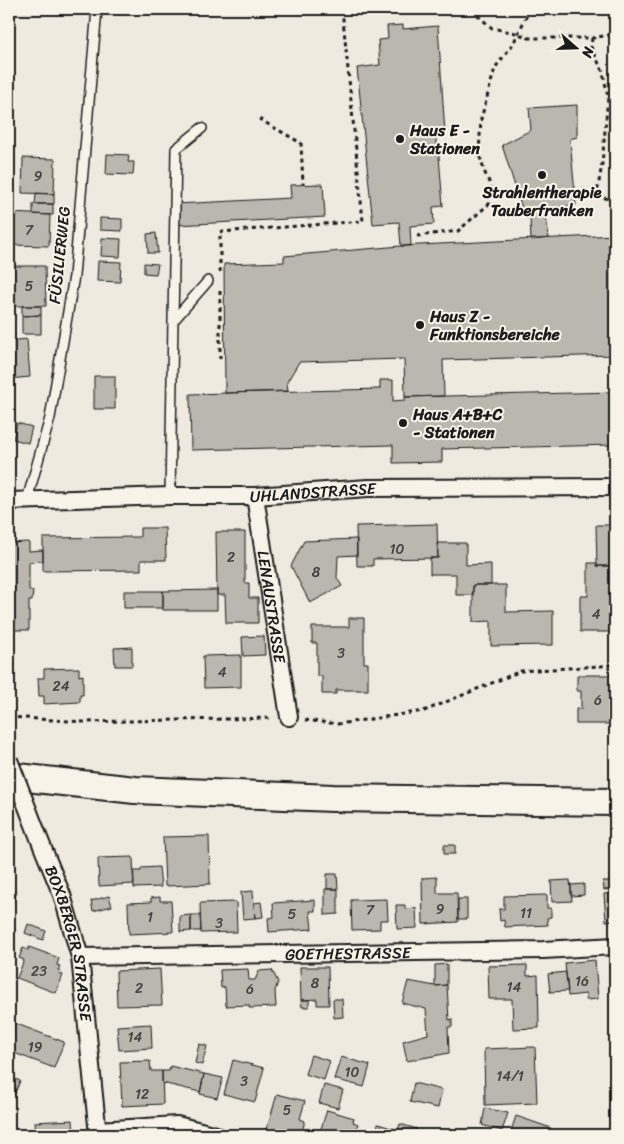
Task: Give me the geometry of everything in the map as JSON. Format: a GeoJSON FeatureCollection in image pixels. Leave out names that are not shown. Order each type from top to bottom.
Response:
{"type":"FeatureCollection","features":[{"type":"Feature","properties":{"kind":"main road"},"geometry":{"type":"LineString","coordinates":[[9,776],[135,790],[334,798],[615,802]]}},
{"type":"Feature","properties":{"kind":"street","name":"UHLANDSTRASSE"},"geometry":{"type":"LineString","coordinates":[[9,502],[170,496],[255,496],[368,488],[615,487]]}},
{"type":"Feature","properties":{"kind":"street","name":"LENAUSTRASSE"},"geometry":{"type":"LineString","coordinates":[[255,496],[289,717]]}},
{"type":"Feature","properties":{"kind":"street","name":"BOXBERGER STRASSE"},"geometry":{"type":"LineString","coordinates":[[9,760],[62,895],[80,957],[98,1133]]}},
{"type":"Feature","properties":{"kind":"street","name":"GOETHESTRASSE"},"geometry":{"type":"LineString","coordinates":[[80,957],[543,950],[615,946]]}},
{"type":"Feature","properties":{"kind":"street"},"geometry":{"type":"LineString","coordinates":[[98,1133],[177,1125],[216,1135]]}},
{"type":"Feature","properties":{"kind":"lane","name":"FÜSILIERWEG"},"geometry":{"type":"LineString","coordinates":[[27,500],[50,418],[74,276],[97,9]]}},
{"type":"Feature","properties":{"kind":"lane"},"geometry":{"type":"LineString","coordinates":[[170,496],[176,149],[202,128]]}},
{"type":"Feature","properties":{"kind":"lane"},"geometry":{"type":"LineString","coordinates":[[173,321],[208,281]]}},
{"type":"Feature","properties":{"kind":"path"},"geometry":{"type":"LineString","coordinates":[[220,281],[220,232],[363,221],[342,9]]}},
{"type":"Feature","properties":{"kind":"path"},"geometry":{"type":"LineString","coordinates":[[473,9],[492,28],[529,38],[592,38],[615,34]]}},
{"type":"Feature","properties":{"kind":"path"},"geometry":{"type":"LineString","coordinates":[[417,236],[458,231],[489,204],[490,186],[479,153],[481,119],[495,68],[513,44],[516,33],[530,9]]}},
{"type":"Feature","properties":{"kind":"path"},"geometry":{"type":"LineString","coordinates":[[592,38],[591,47],[603,72],[608,97],[602,164],[597,194],[615,200]]}},
{"type":"Feature","properties":{"kind":"path"},"geometry":{"type":"LineString","coordinates":[[259,119],[301,143],[304,184]]}},
{"type":"Feature","properties":{"kind":"path"},"geometry":{"type":"LineString","coordinates":[[220,290],[220,359]]}},
{"type":"Feature","properties":{"kind":"path"},"geometry":{"type":"LineString","coordinates":[[9,717],[83,722],[289,717],[338,724],[424,711],[521,672],[615,665]]}},
{"type":"Feature","properties":{"kind":"building","name":"Haus E - Stationen"},"geometry":{"type":"Polygon","coordinates":[[[403,25],[403,29],[438,26],[445,134],[436,134],[443,206],[433,207],[434,224],[410,226],[411,246],[401,246],[399,222],[373,224],[357,68],[380,65],[378,40],[388,39],[387,26],[403,25]]]}},
{"type":"Feature","properties":{"kind":"building","name":"Strahlentherapie Tauberfranken"},"geometry":{"type":"Polygon","coordinates":[[[577,105],[577,137],[570,139],[576,205],[545,209],[549,238],[531,240],[530,217],[525,218],[502,145],[531,130],[529,108],[577,105]]]}},
{"type":"Feature","properties":{"kind":"building"},"geometry":{"type":"Polygon","coordinates":[[[107,154],[129,155],[128,162],[134,162],[133,175],[106,174],[107,154]]]}},
{"type":"Feature","properties":{"kind":"building"},"geometry":{"type":"Polygon","coordinates":[[[23,158],[55,159],[54,194],[22,193],[23,158]]]}},
{"type":"Feature","properties":{"kind":"building"},"geometry":{"type":"Polygon","coordinates":[[[323,184],[325,217],[177,225],[176,204],[291,198],[290,185],[323,184]]]}},
{"type":"Feature","properties":{"kind":"building"},"geometry":{"type":"Polygon","coordinates":[[[36,193],[54,194],[54,204],[35,204],[36,193]]]}},
{"type":"Feature","properties":{"kind":"building"},"geometry":{"type":"Polygon","coordinates":[[[33,204],[53,204],[53,215],[33,214],[33,204]]]}},
{"type":"Feature","properties":{"kind":"building"},"geometry":{"type":"Polygon","coordinates":[[[10,213],[50,215],[49,246],[9,245],[10,213]]]}},
{"type":"Feature","properties":{"kind":"building"},"geometry":{"type":"Polygon","coordinates":[[[100,218],[122,219],[122,231],[100,230],[100,218]]]}},
{"type":"Feature","properties":{"kind":"building"},"geometry":{"type":"Polygon","coordinates":[[[156,233],[158,253],[148,253],[147,234],[156,233]]]}},
{"type":"Feature","properties":{"kind":"building","name":"Haus Z - Funktionsbereiche"},"geometry":{"type":"Polygon","coordinates":[[[615,235],[615,355],[443,360],[444,396],[405,397],[404,359],[299,362],[287,382],[288,391],[225,393],[224,264],[284,262],[284,256],[401,246],[615,235]]]}},
{"type":"Feature","properties":{"kind":"building"},"geometry":{"type":"Polygon","coordinates":[[[102,238],[121,239],[120,257],[101,256],[102,238]]]}},
{"type":"Feature","properties":{"kind":"building"},"geometry":{"type":"Polygon","coordinates":[[[98,261],[121,262],[120,282],[97,281],[98,261]]]}},
{"type":"Feature","properties":{"kind":"building"},"geometry":{"type":"Polygon","coordinates":[[[144,263],[158,264],[156,274],[144,273],[144,263]]]}},
{"type":"Feature","properties":{"kind":"building"},"geometry":{"type":"Polygon","coordinates":[[[12,266],[45,266],[46,306],[12,306],[12,266]]]}},
{"type":"Feature","properties":{"kind":"building"},"geometry":{"type":"Polygon","coordinates":[[[22,306],[41,306],[41,315],[22,316],[22,306]]]}},
{"type":"Feature","properties":{"kind":"building"},"geometry":{"type":"Polygon","coordinates":[[[41,315],[41,334],[22,334],[22,316],[41,315]]]}},
{"type":"Feature","properties":{"kind":"building"},"geometry":{"type":"Polygon","coordinates":[[[27,339],[30,377],[9,379],[9,341],[27,339]]]}},
{"type":"Feature","properties":{"kind":"building"},"geometry":{"type":"Polygon","coordinates":[[[94,376],[115,376],[115,409],[94,409],[94,376]]]}},
{"type":"Feature","properties":{"kind":"building","name":"Haus A+B+C - Stationen"},"geometry":{"type":"Polygon","coordinates":[[[380,380],[393,380],[393,401],[405,400],[405,397],[615,392],[615,445],[442,449],[442,462],[393,463],[393,445],[191,450],[190,394],[380,389],[380,380]]]}},
{"type":"Feature","properties":{"kind":"building"},"geometry":{"type":"Polygon","coordinates":[[[17,423],[32,427],[28,443],[13,439],[17,423]]]}},
{"type":"Feature","properties":{"kind":"building"},"geometry":{"type":"Polygon","coordinates":[[[437,524],[438,558],[373,559],[373,566],[357,566],[356,526],[437,524]]]}},
{"type":"Feature","properties":{"kind":"building"},"geometry":{"type":"Polygon","coordinates":[[[596,525],[615,525],[615,566],[597,566],[596,525]]]}},
{"type":"Feature","properties":{"kind":"building"},"geometry":{"type":"Polygon","coordinates":[[[140,528],[165,528],[166,560],[141,560],[141,570],[43,571],[43,538],[140,537],[140,528]]]}},
{"type":"Feature","properties":{"kind":"building"},"geometry":{"type":"Polygon","coordinates":[[[216,532],[245,532],[245,583],[249,583],[249,598],[258,598],[258,623],[226,623],[225,595],[217,595],[216,532]]]}},
{"type":"Feature","properties":{"kind":"building"},"geometry":{"type":"Polygon","coordinates":[[[357,539],[357,555],[338,556],[337,578],[342,586],[310,603],[291,566],[304,541],[357,539]]]}},
{"type":"Feature","properties":{"kind":"building"},"geometry":{"type":"Polygon","coordinates":[[[29,542],[29,551],[43,550],[43,561],[29,562],[29,591],[33,591],[32,601],[29,601],[29,630],[9,630],[9,543],[29,542]]]}},
{"type":"Feature","properties":{"kind":"building"},"geometry":{"type":"Polygon","coordinates":[[[437,543],[466,543],[466,565],[491,564],[491,585],[473,585],[473,595],[456,595],[456,574],[430,574],[430,558],[438,558],[437,543]]]}},
{"type":"Feature","properties":{"kind":"building"},"geometry":{"type":"Polygon","coordinates":[[[588,563],[597,563],[597,566],[615,566],[615,597],[612,597],[612,632],[580,632],[580,596],[588,596],[588,563]]]}},
{"type":"Feature","properties":{"kind":"building"},"geometry":{"type":"Polygon","coordinates":[[[473,585],[506,585],[506,612],[553,611],[553,645],[491,646],[491,621],[473,622],[473,585]]]}},
{"type":"Feature","properties":{"kind":"building"},"geometry":{"type":"Polygon","coordinates":[[[217,590],[217,610],[163,610],[163,591],[217,590]]]}},
{"type":"Feature","properties":{"kind":"building"},"geometry":{"type":"Polygon","coordinates":[[[124,591],[163,591],[163,608],[124,608],[124,591]]]}},
{"type":"Feature","properties":{"kind":"building"},"geometry":{"type":"Polygon","coordinates":[[[349,618],[364,618],[364,663],[368,663],[368,690],[336,690],[336,694],[322,694],[322,676],[317,676],[317,643],[312,643],[312,627],[349,627],[349,618]]]}},
{"type":"Feature","properties":{"kind":"building"},"geometry":{"type":"Polygon","coordinates":[[[264,636],[265,655],[243,656],[242,637],[264,636]]]}},
{"type":"Feature","properties":{"kind":"building"},"geometry":{"type":"Polygon","coordinates":[[[132,647],[132,666],[115,666],[114,648],[132,647]]]}},
{"type":"Feature","properties":{"kind":"building"},"geometry":{"type":"Polygon","coordinates":[[[241,655],[241,687],[204,688],[203,656],[241,655]]]}},
{"type":"Feature","properties":{"kind":"building"},"geometry":{"type":"Polygon","coordinates":[[[79,668],[79,676],[83,675],[83,695],[80,695],[80,702],[44,704],[44,696],[39,696],[38,678],[44,678],[44,669],[79,668]]]}},
{"type":"Feature","properties":{"kind":"building"},"geometry":{"type":"Polygon","coordinates":[[[577,675],[615,675],[615,724],[576,724],[576,709],[581,709],[581,691],[577,691],[577,675]]]}},
{"type":"Feature","properties":{"kind":"building"},"geometry":{"type":"Polygon","coordinates":[[[209,836],[210,884],[165,886],[163,837],[209,836]]]}},
{"type":"Feature","properties":{"kind":"building"},"geometry":{"type":"Polygon","coordinates":[[[444,845],[455,845],[455,854],[444,854],[444,845]]]}},
{"type":"Feature","properties":{"kind":"building"},"geometry":{"type":"Polygon","coordinates":[[[133,857],[134,884],[99,886],[98,858],[133,857]]]}},
{"type":"Feature","properties":{"kind":"building"},"geometry":{"type":"Polygon","coordinates":[[[159,867],[161,887],[134,888],[133,871],[141,871],[141,868],[159,867]]]}},
{"type":"Feature","properties":{"kind":"building"},"geometry":{"type":"Polygon","coordinates":[[[327,874],[337,874],[338,889],[327,889],[327,874]]]}},
{"type":"Feature","properties":{"kind":"building"},"geometry":{"type":"Polygon","coordinates":[[[437,877],[437,893],[457,893],[458,922],[423,924],[422,878],[437,877]]]}},
{"type":"Feature","properties":{"kind":"building"},"geometry":{"type":"Polygon","coordinates":[[[570,880],[572,901],[552,902],[551,881],[570,880]]]}},
{"type":"Feature","properties":{"kind":"building"},"geometry":{"type":"Polygon","coordinates":[[[603,881],[615,881],[615,889],[604,890],[603,881]]]}},
{"type":"Feature","properties":{"kind":"building"},"geometry":{"type":"Polygon","coordinates":[[[584,884],[584,895],[571,896],[571,885],[584,884]]]}},
{"type":"Feature","properties":{"kind":"building"},"geometry":{"type":"Polygon","coordinates":[[[9,889],[17,892],[9,908],[9,889]]]}},
{"type":"Feature","properties":{"kind":"building"},"geometry":{"type":"Polygon","coordinates":[[[325,889],[338,889],[338,914],[325,915],[325,889]]]}},
{"type":"Feature","properties":{"kind":"building"},"geometry":{"type":"Polygon","coordinates":[[[253,891],[255,918],[243,919],[241,892],[253,891]]]}},
{"type":"Feature","properties":{"kind":"building"},"geometry":{"type":"Polygon","coordinates":[[[615,893],[615,920],[606,921],[604,894],[615,893]]]}},
{"type":"Feature","properties":{"kind":"building"},"geometry":{"type":"Polygon","coordinates":[[[547,895],[547,908],[551,908],[551,917],[547,918],[548,925],[505,927],[504,920],[500,921],[499,909],[504,909],[504,896],[547,895]]]}},
{"type":"Feature","properties":{"kind":"building"},"geometry":{"type":"Polygon","coordinates":[[[109,896],[112,906],[93,911],[91,901],[109,896]]]}},
{"type":"Feature","properties":{"kind":"building"},"geometry":{"type":"Polygon","coordinates":[[[160,897],[160,901],[171,901],[173,932],[129,934],[128,903],[151,902],[151,898],[160,897]]]}},
{"type":"Feature","properties":{"kind":"building"},"geometry":{"type":"Polygon","coordinates":[[[387,899],[388,920],[380,920],[380,929],[352,930],[351,900],[387,899]]]}},
{"type":"Feature","properties":{"kind":"building"},"geometry":{"type":"Polygon","coordinates":[[[458,899],[467,899],[467,919],[458,919],[458,899]]]}},
{"type":"Feature","properties":{"kind":"building"},"geometry":{"type":"Polygon","coordinates":[[[315,900],[315,911],[310,911],[312,929],[269,932],[268,918],[274,917],[273,903],[315,900]]]}},
{"type":"Feature","properties":{"kind":"building"},"geometry":{"type":"Polygon","coordinates":[[[236,902],[237,932],[201,933],[200,903],[236,902]]]}},
{"type":"Feature","properties":{"kind":"building"},"geometry":{"type":"Polygon","coordinates":[[[261,902],[263,917],[255,918],[254,903],[261,902]]]}},
{"type":"Feature","properties":{"kind":"building"},"geometry":{"type":"Polygon","coordinates":[[[396,905],[405,905],[405,909],[416,908],[417,928],[397,929],[396,905]]]}},
{"type":"Feature","properties":{"kind":"building"},"geometry":{"type":"Polygon","coordinates":[[[191,915],[191,931],[180,932],[180,916],[191,915]]]}},
{"type":"Feature","properties":{"kind":"building"},"geometry":{"type":"Polygon","coordinates":[[[191,915],[200,915],[201,931],[191,931],[191,915]]]}},
{"type":"Feature","properties":{"kind":"building"},"geometry":{"type":"Polygon","coordinates":[[[28,924],[46,931],[43,940],[25,933],[28,924]]]}},
{"type":"Feature","properties":{"kind":"building"},"geometry":{"type":"Polygon","coordinates":[[[29,947],[59,958],[57,965],[60,966],[58,970],[60,971],[59,974],[63,975],[56,993],[17,978],[24,960],[19,958],[23,948],[28,950],[29,947]]]}},
{"type":"Feature","properties":{"kind":"building"},"geometry":{"type":"Polygon","coordinates":[[[595,960],[598,999],[586,1000],[586,994],[568,996],[565,963],[595,960]]]}},
{"type":"Feature","properties":{"kind":"building"},"geometry":{"type":"Polygon","coordinates":[[[447,964],[447,985],[435,986],[435,965],[447,964]]]}},
{"type":"Feature","properties":{"kind":"building"},"geometry":{"type":"Polygon","coordinates":[[[527,965],[527,976],[538,975],[539,1028],[513,1029],[512,999],[489,999],[488,966],[527,965]]]}},
{"type":"Feature","properties":{"kind":"building"},"geometry":{"type":"Polygon","coordinates":[[[300,967],[328,967],[329,1005],[317,1005],[317,999],[301,1000],[300,967]]]}},
{"type":"Feature","properties":{"kind":"building"},"geometry":{"type":"Polygon","coordinates":[[[160,969],[162,1005],[117,1006],[116,971],[160,969]]]}},
{"type":"Feature","properties":{"kind":"building"},"geometry":{"type":"Polygon","coordinates":[[[248,969],[249,980],[255,980],[259,971],[272,970],[278,982],[275,991],[276,1007],[249,1008],[249,1005],[226,1006],[225,987],[221,988],[220,970],[248,969]]]}},
{"type":"Feature","properties":{"kind":"building"},"geometry":{"type":"Polygon","coordinates":[[[566,972],[568,991],[550,992],[548,974],[566,972]]]}},
{"type":"Feature","properties":{"kind":"building"},"geometry":{"type":"Polygon","coordinates":[[[408,981],[435,986],[447,985],[449,1020],[452,1019],[452,1027],[448,1027],[449,1053],[407,1061],[403,1041],[428,1034],[426,1009],[402,1003],[408,981]]]}},
{"type":"Feature","properties":{"kind":"building"},"geometry":{"type":"Polygon","coordinates":[[[333,999],[342,999],[343,1017],[334,1018],[333,999]]]}},
{"type":"Feature","properties":{"kind":"building"},"geometry":{"type":"Polygon","coordinates":[[[301,1000],[309,1000],[309,1007],[302,1007],[301,1000]]]}},
{"type":"Feature","properties":{"kind":"building"},"geometry":{"type":"Polygon","coordinates":[[[9,1021],[64,1042],[54,1068],[9,1051],[9,1021]]]}},
{"type":"Feature","properties":{"kind":"building"},"geometry":{"type":"Polygon","coordinates":[[[151,1024],[152,1048],[119,1050],[117,1026],[151,1024]]]}},
{"type":"Feature","properties":{"kind":"building"},"geometry":{"type":"Polygon","coordinates":[[[615,1037],[615,1108],[610,1108],[615,1037]]]}},
{"type":"Feature","properties":{"kind":"building"},"geometry":{"type":"Polygon","coordinates":[[[199,1044],[207,1046],[202,1065],[195,1063],[199,1044]]]}},
{"type":"Feature","properties":{"kind":"building"},"geometry":{"type":"Polygon","coordinates":[[[535,1047],[537,1103],[485,1105],[484,1049],[535,1047]]]}},
{"type":"Feature","properties":{"kind":"building"},"geometry":{"type":"Polygon","coordinates":[[[311,1055],[330,1061],[324,1080],[305,1074],[311,1055]]]}},
{"type":"Feature","properties":{"kind":"building"},"geometry":{"type":"Polygon","coordinates":[[[341,1057],[370,1065],[364,1087],[334,1079],[341,1057]]]}},
{"type":"Feature","properties":{"kind":"building"},"geometry":{"type":"Polygon","coordinates":[[[233,1060],[264,1068],[255,1102],[224,1094],[233,1060]]]}},
{"type":"Feature","properties":{"kind":"building"},"geometry":{"type":"Polygon","coordinates":[[[150,1061],[151,1071],[162,1071],[163,1104],[122,1106],[120,1062],[150,1061]]]}},
{"type":"Feature","properties":{"kind":"building"},"geometry":{"type":"Polygon","coordinates":[[[170,1066],[204,1074],[200,1092],[162,1083],[162,1071],[169,1071],[170,1066]]]}},
{"type":"Feature","properties":{"kind":"building"},"geometry":{"type":"Polygon","coordinates":[[[204,1074],[223,1078],[217,1098],[200,1094],[204,1074]]]}},
{"type":"Feature","properties":{"kind":"building"},"geometry":{"type":"Polygon","coordinates":[[[9,1076],[20,1081],[15,1093],[9,1090],[9,1076]]]}},
{"type":"Feature","properties":{"kind":"building"},"geometry":{"type":"Polygon","coordinates":[[[414,1083],[442,1090],[438,1108],[410,1102],[414,1083]]]}},
{"type":"Feature","properties":{"kind":"building"},"geometry":{"type":"Polygon","coordinates":[[[324,1085],[343,1090],[338,1108],[319,1103],[324,1085]]]}},
{"type":"Feature","properties":{"kind":"building"},"geometry":{"type":"Polygon","coordinates":[[[9,1090],[15,1093],[9,1105],[9,1090]]]}},
{"type":"Feature","properties":{"kind":"building"},"geometry":{"type":"Polygon","coordinates":[[[277,1094],[305,1101],[300,1119],[305,1121],[301,1135],[291,1135],[267,1129],[277,1094]]]}},
{"type":"Feature","properties":{"kind":"building"},"geometry":{"type":"Polygon","coordinates":[[[485,1108],[508,1113],[502,1131],[482,1125],[485,1108]]]}},
{"type":"Feature","properties":{"kind":"building"},"geometry":{"type":"Polygon","coordinates":[[[327,1110],[354,1118],[353,1122],[358,1124],[355,1135],[319,1135],[327,1110]]]}},
{"type":"Feature","properties":{"kind":"building"},"geometry":{"type":"Polygon","coordinates":[[[516,1116],[551,1128],[549,1135],[510,1134],[516,1116]]]}},
{"type":"Feature","properties":{"kind":"building"},"geometry":{"type":"Polygon","coordinates":[[[73,1120],[74,1135],[36,1135],[35,1122],[73,1120]]]}},
{"type":"Feature","properties":{"kind":"building"},"geometry":{"type":"Polygon","coordinates":[[[378,1124],[398,1130],[400,1124],[417,1129],[415,1135],[375,1135],[378,1124]]]}},
{"type":"Feature","properties":{"kind":"place","name":"Haus E - Stationen"},"geometry":{"type":"Point","coordinates":[400,139]}},
{"type":"Feature","properties":{"kind":"place","name":"Strahlentherapie Tauberfranken"},"geometry":{"type":"Point","coordinates":[542,175]}},
{"type":"Feature","properties":{"kind":"place","name":"Haus Z - Funktionsbereiche"},"geometry":{"type":"Point","coordinates":[420,325]}},
{"type":"Feature","properties":{"kind":"place","name":"Haus A+B+C - Stationen"},"geometry":{"type":"Point","coordinates":[403,423]}}]}
